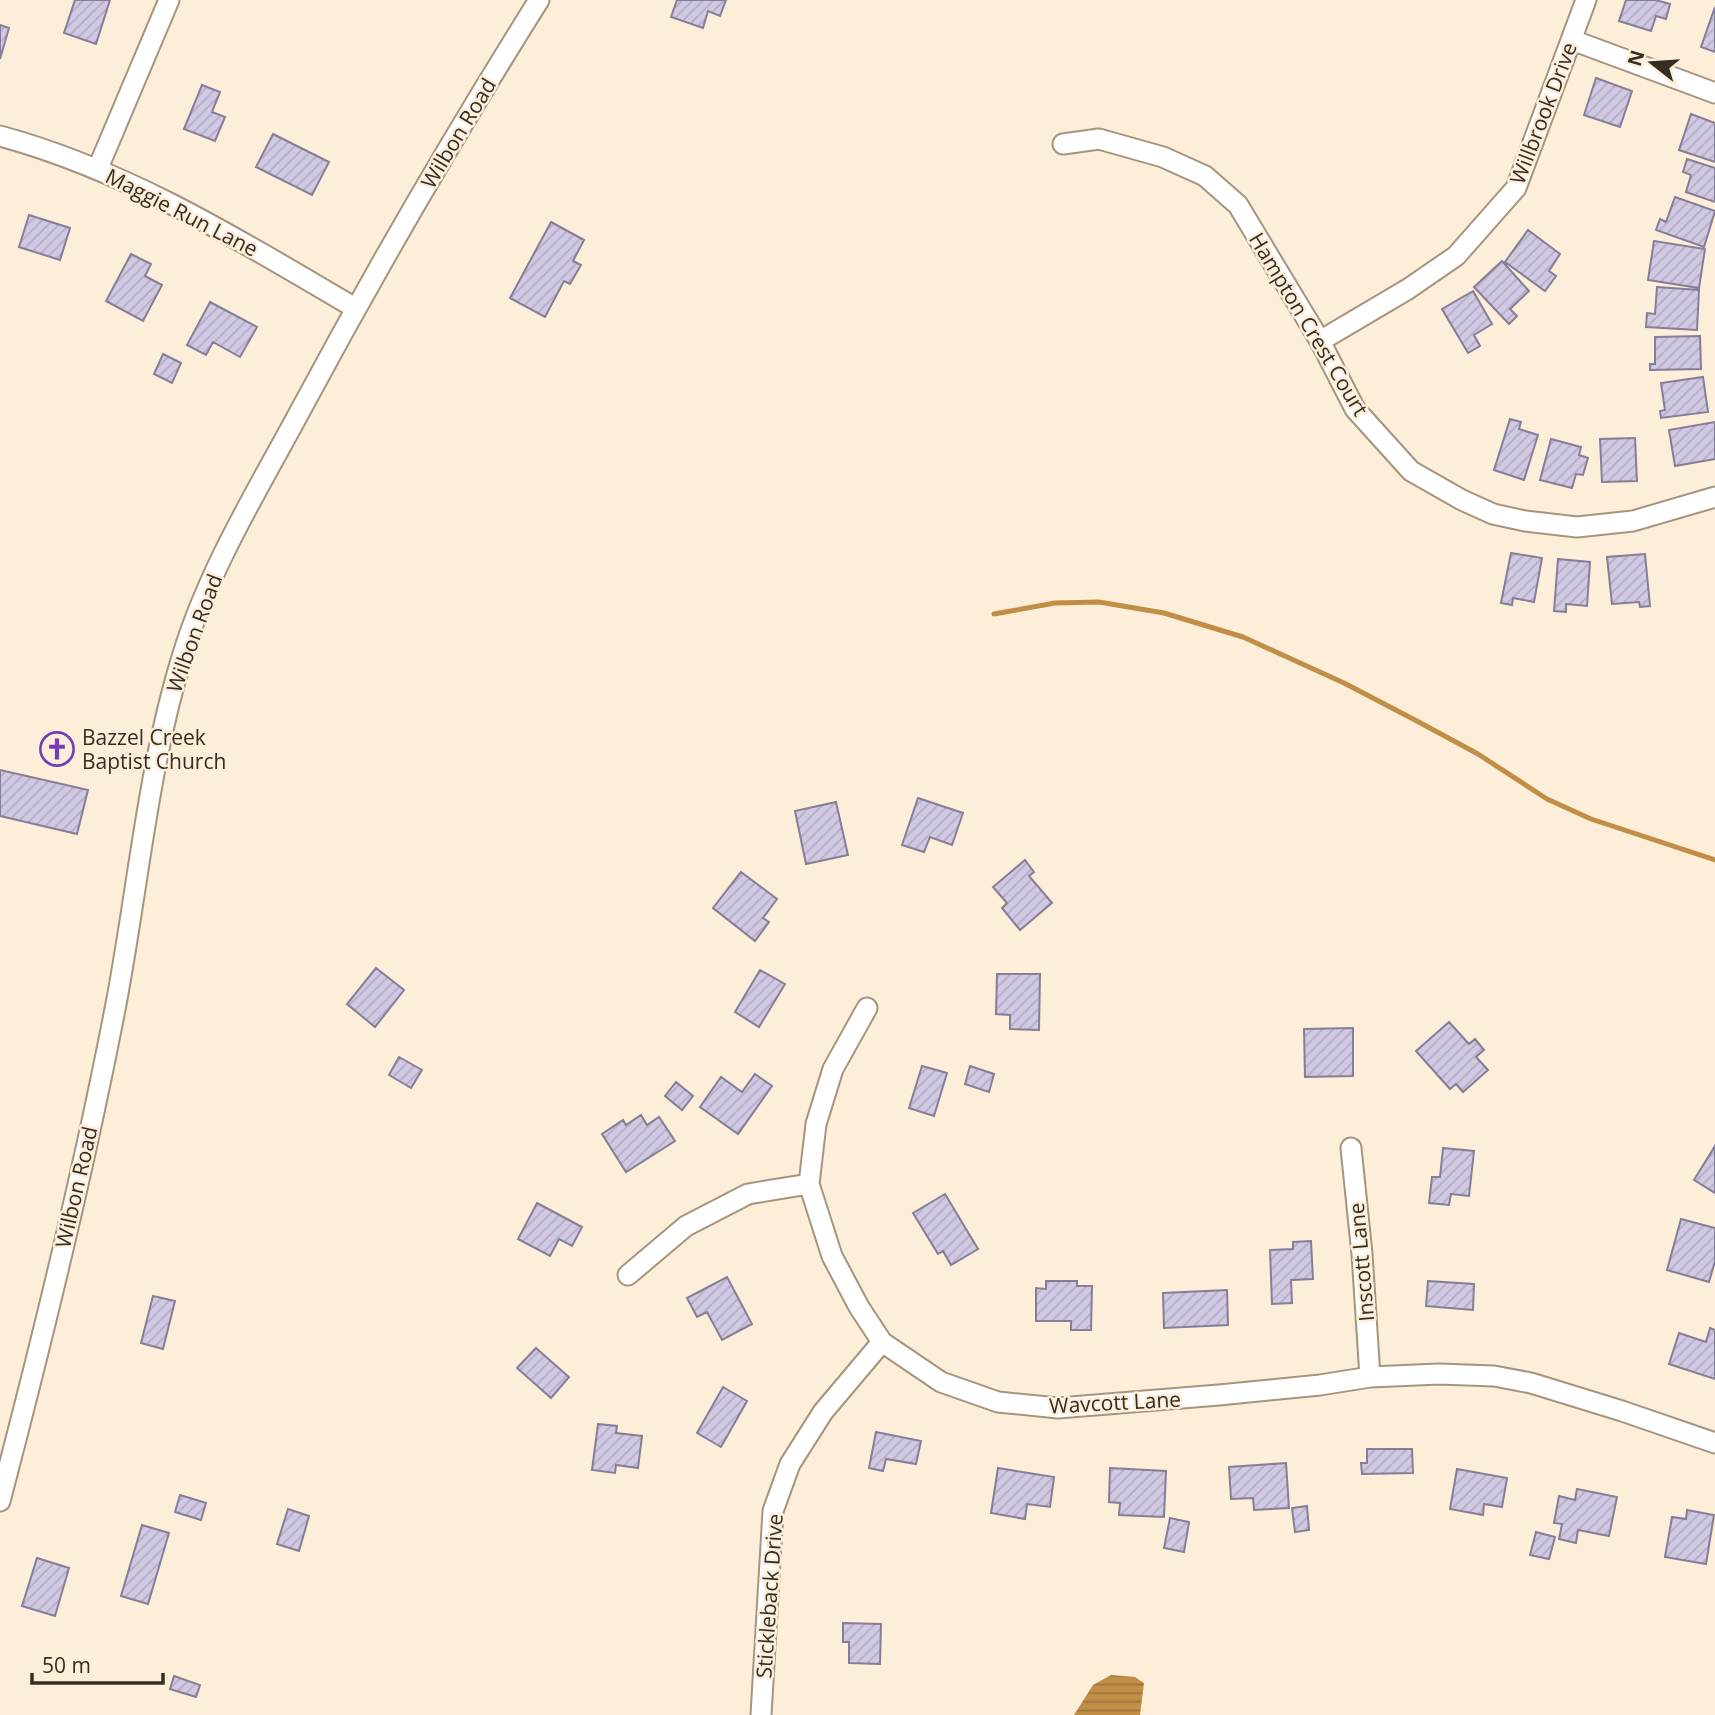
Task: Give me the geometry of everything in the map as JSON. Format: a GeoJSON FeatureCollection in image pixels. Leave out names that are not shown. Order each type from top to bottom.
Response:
{"type":"FeatureCollection","features":[{"type":"Feature","properties":{"kind":"street"},"geometry":{"type":"LineString","coordinates":[[98,168],[169,0]]}},
{"type":"Feature","properties":{"kind":"street","name":"Wilbon Road"},"geometry":{"type":"LineString","coordinates":[[0,1501],[87,1140],[127,947],[163,726],[196,616],[216,571],[355,308],[539,0]]}},
{"type":"Feature","properties":{"kind":"street","name":"Willbrook Drive"},"geometry":{"type":"LineString","coordinates":[[1320,341],[1408,289],[1456,256],[1516,188],[1586,0]]}},
{"type":"Feature","properties":{"kind":"street"},"geometry":{"type":"LineString","coordinates":[[1572,40],[1715,93]]}},
{"type":"Feature","properties":{"kind":"street","name":"Maggie Run Lane"},"geometry":{"type":"LineString","coordinates":[[0,136],[98,168],[150,192],[235,237],[355,308]]}},
{"type":"Feature","properties":{"kind":"street","name":"Hampton Crest Court"},"geometry":{"type":"LineString","coordinates":[[1063,145],[1099,139],[1163,156],[1205,176],[1238,205],[1320,341],[1355,409],[1411,471],[1462,500],[1493,514],[1577,527],[1612,524],[1662,514],[1715,497]]}},
{"type":"Feature","properties":{"kind":"street","name":"Wavcott Lane"},"geometry":{"type":"LineString","coordinates":[[867,1008],[833,1069],[816,1124],[809,1184],[832,1256],[859,1307],[882,1342],[941,1382],[998,1402],[1058,1408],[1119,1405],[1370,1377],[1439,1374],[1494,1376],[1622,1411],[1715,1443]]}},
{"type":"Feature","properties":{"kind":"street","name":"Inscott Lane"},"geometry":{"type":"LineString","coordinates":[[1351,1148],[1362,1254],[1370,1377]]}},
{"type":"Feature","properties":{"kind":"street"},"geometry":{"type":"LineString","coordinates":[[628,1275],[686,1226],[748,1194],[809,1184]]}},
{"type":"Feature","properties":{"kind":"street","name":"Stickleback Drive"},"geometry":{"type":"LineString","coordinates":[[761,1715],[774,1511],[790,1464],[823,1412],[882,1342]]}},
{"type":"Feature","properties":{"kind":"shaded area"},"geometry":{"type":"Polygon","coordinates":[[[1111,1675],[1135,1677],[1144,1683],[1140,1715],[1074,1715],[1093,1685],[1111,1675]]]}},
{"type":"Feature","properties":{"kind":"building"},"geometry":{"type":"Polygon","coordinates":[[[75,0],[110,0],[96,44],[64,33],[75,0]]]}},
{"type":"Feature","properties":{"kind":"building"},"geometry":{"type":"Polygon","coordinates":[[[677,0],[726,0],[720,16],[708,11],[703,28],[671,17],[677,0]]]}},
{"type":"Feature","properties":{"kind":"building"},"geometry":{"type":"Polygon","coordinates":[[[1626,0],[1656,0],[1670,4],[1666,19],[1656,16],[1651,31],[1619,21],[1626,0]]]}},
{"type":"Feature","properties":{"kind":"building"},"geometry":{"type":"Polygon","coordinates":[[[1715,7],[1715,52],[1701,47],[1715,7]]]}},
{"type":"Feature","properties":{"kind":"building"},"geometry":{"type":"Polygon","coordinates":[[[0,25],[9,28],[0,59],[0,25]]]}},
{"type":"Feature","properties":{"kind":"building"},"geometry":{"type":"Polygon","coordinates":[[[1596,78],[1632,91],[1620,127],[1584,115],[1596,78]]]}},
{"type":"Feature","properties":{"kind":"building"},"geometry":{"type":"Polygon","coordinates":[[[202,85],[220,92],[212,112],[225,117],[215,141],[184,129],[202,85]]]}},
{"type":"Feature","properties":{"kind":"building"},"geometry":{"type":"Polygon","coordinates":[[[1691,114],[1715,123],[1715,162],[1679,150],[1691,114]]]}},
{"type":"Feature","properties":{"kind":"building"},"geometry":{"type":"Polygon","coordinates":[[[273,134],[329,162],[312,195],[256,167],[273,134]]]}},
{"type":"Feature","properties":{"kind":"building"},"geometry":{"type":"Polygon","coordinates":[[[1687,159],[1715,168],[1715,202],[1686,192],[1691,175],[1683,172],[1687,159]]]}},
{"type":"Feature","properties":{"kind":"building"},"geometry":{"type":"Polygon","coordinates":[[[1675,197],[1715,211],[1704,247],[1656,230],[1660,219],[1666,222],[1675,197]]]}},
{"type":"Feature","properties":{"kind":"building"},"geometry":{"type":"Polygon","coordinates":[[[29,215],[70,228],[60,260],[19,247],[29,215]]]}},
{"type":"Feature","properties":{"kind":"building"},"geometry":{"type":"Polygon","coordinates":[[[551,222],[584,240],[573,261],[581,265],[570,284],[564,281],[545,317],[510,298],[551,222]]]}},
{"type":"Feature","properties":{"kind":"building"},"geometry":{"type":"Polygon","coordinates":[[[1528,230],[1560,254],[1549,271],[1556,276],[1545,291],[1505,262],[1528,230]]]}},
{"type":"Feature","properties":{"kind":"building"},"geometry":{"type":"Polygon","coordinates":[[[1654,241],[1705,249],[1699,288],[1648,280],[1654,241]]]}},
{"type":"Feature","properties":{"kind":"building"},"geometry":{"type":"Polygon","coordinates":[[[131,254],[151,264],[145,276],[162,285],[143,321],[106,301],[131,254]]]}},
{"type":"Feature","properties":{"kind":"building"},"geometry":{"type":"Polygon","coordinates":[[[1502,261],[1529,291],[1510,309],[1517,316],[1509,324],[1474,287],[1502,261]]]}},
{"type":"Feature","properties":{"kind":"building"},"geometry":{"type":"Polygon","coordinates":[[[1657,287],[1699,290],[1697,330],[1646,327],[1647,313],[1655,314],[1657,287]]]}},
{"type":"Feature","properties":{"kind":"building"},"geometry":{"type":"Polygon","coordinates":[[[1473,291],[1492,324],[1474,335],[1480,346],[1468,353],[1442,309],[1473,291]]]}},
{"type":"Feature","properties":{"kind":"building"},"geometry":{"type":"Polygon","coordinates":[[[210,302],[257,327],[240,357],[213,342],[206,355],[187,345],[210,302]]]}},
{"type":"Feature","properties":{"kind":"building"},"geometry":{"type":"Polygon","coordinates":[[[1700,336],[1701,369],[1650,370],[1650,364],[1655,364],[1655,337],[1700,336]]]}},
{"type":"Feature","properties":{"kind":"building"},"geometry":{"type":"Polygon","coordinates":[[[163,354],[181,363],[172,383],[154,374],[163,354]]]}},
{"type":"Feature","properties":{"kind":"building"},"geometry":{"type":"Polygon","coordinates":[[[1703,377],[1708,412],[1661,418],[1660,411],[1665,410],[1661,383],[1703,377]]]}},
{"type":"Feature","properties":{"kind":"building"},"geometry":{"type":"Polygon","coordinates":[[[1510,419],[1521,422],[1519,429],[1538,435],[1524,480],[1494,470],[1510,419]]]}},
{"type":"Feature","properties":{"kind":"building"},"geometry":{"type":"Polygon","coordinates":[[[1715,422],[1715,459],[1675,466],[1669,430],[1715,422]]]}},
{"type":"Feature","properties":{"kind":"building"},"geometry":{"type":"Polygon","coordinates":[[[1635,438],[1637,481],[1602,482],[1600,439],[1635,438]]]}},
{"type":"Feature","properties":{"kind":"building"},"geometry":{"type":"Polygon","coordinates":[[[1551,439],[1581,447],[1579,455],[1588,458],[1583,475],[1576,474],[1572,488],[1540,480],[1551,439]]]}},
{"type":"Feature","properties":{"kind":"building"},"geometry":{"type":"Polygon","coordinates":[[[1511,553],[1542,558],[1534,602],[1513,598],[1512,605],[1501,603],[1511,553]]]}},
{"type":"Feature","properties":{"kind":"building"},"geometry":{"type":"Polygon","coordinates":[[[1645,554],[1650,606],[1640,607],[1639,602],[1612,604],[1607,557],[1645,554]]]}},
{"type":"Feature","properties":{"kind":"building"},"geometry":{"type":"Polygon","coordinates":[[[1558,559],[1590,562],[1587,606],[1566,604],[1566,612],[1554,611],[1558,559]]]}},
{"type":"Feature","properties":{"kind":"building"},"geometry":{"type":"Polygon","coordinates":[[[0,770],[88,790],[77,834],[0,816],[0,770]]]}},
{"type":"Feature","properties":{"kind":"building"},"geometry":{"type":"Polygon","coordinates":[[[918,798],[963,813],[952,845],[930,837],[924,852],[902,845],[918,798]]]}},
{"type":"Feature","properties":{"kind":"building"},"geometry":{"type":"Polygon","coordinates":[[[836,802],[848,855],[806,864],[795,811],[836,802]]]}},
{"type":"Feature","properties":{"kind":"building"},"geometry":{"type":"Polygon","coordinates":[[[1025,860],[1034,872],[1029,876],[1052,903],[1020,930],[1002,908],[1007,903],[993,887],[1025,860]]]}},
{"type":"Feature","properties":{"kind":"building"},"geometry":{"type":"Polygon","coordinates":[[[741,872],[777,899],[763,918],[769,922],[755,941],[713,908],[741,872]]]}},
{"type":"Feature","properties":{"kind":"building"},"geometry":{"type":"Polygon","coordinates":[[[376,968],[404,990],[375,1027],[347,1004],[376,968]]]}},
{"type":"Feature","properties":{"kind":"building"},"geometry":{"type":"Polygon","coordinates":[[[760,970],[785,984],[759,1027],[735,1012],[760,970]]]}},
{"type":"Feature","properties":{"kind":"building"},"geometry":{"type":"Polygon","coordinates":[[[997,974],[1040,974],[1039,1030],[1010,1029],[1010,1015],[996,1014],[997,974]]]}},
{"type":"Feature","properties":{"kind":"building"},"geometry":{"type":"Polygon","coordinates":[[[1449,1022],[1469,1044],[1475,1039],[1484,1050],[1476,1057],[1488,1070],[1463,1092],[1456,1084],[1450,1089],[1416,1051],[1449,1022]]]}},
{"type":"Feature","properties":{"kind":"building"},"geometry":{"type":"Polygon","coordinates":[[[1353,1028],[1353,1076],[1305,1077],[1304,1029],[1353,1028]]]}},
{"type":"Feature","properties":{"kind":"building"},"geometry":{"type":"Polygon","coordinates":[[[399,1057],[422,1070],[411,1088],[389,1075],[399,1057]]]}},
{"type":"Feature","properties":{"kind":"building"},"geometry":{"type":"Polygon","coordinates":[[[922,1066],[947,1073],[934,1116],[909,1108],[922,1066]]]}},
{"type":"Feature","properties":{"kind":"building"},"geometry":{"type":"Polygon","coordinates":[[[970,1066],[994,1074],[989,1092],[965,1084],[970,1066]]]}},
{"type":"Feature","properties":{"kind":"building"},"geometry":{"type":"Polygon","coordinates":[[[755,1074],[772,1086],[738,1134],[700,1107],[721,1077],[742,1092],[755,1074]]]}},
{"type":"Feature","properties":{"kind":"building"},"geometry":{"type":"Polygon","coordinates":[[[676,1082],[693,1096],[682,1110],[665,1096],[676,1082]]]}},
{"type":"Feature","properties":{"kind":"building"},"geometry":{"type":"Polygon","coordinates":[[[641,1115],[647,1125],[659,1117],[675,1141],[626,1172],[602,1134],[623,1120],[626,1125],[641,1115]]]}},
{"type":"Feature","properties":{"kind":"building"},"geometry":{"type":"Polygon","coordinates":[[[1715,1146],[1715,1193],[1694,1180],[1715,1146]]]}},
{"type":"Feature","properties":{"kind":"building"},"geometry":{"type":"Polygon","coordinates":[[[1443,1148],[1474,1151],[1469,1196],[1451,1194],[1449,1205],[1429,1203],[1432,1177],[1440,1177],[1443,1148]]]}},
{"type":"Feature","properties":{"kind":"building"},"geometry":{"type":"Polygon","coordinates":[[[945,1194],[978,1249],[951,1265],[943,1251],[938,1254],[913,1213],[945,1194]]]}},
{"type":"Feature","properties":{"kind":"building"},"geometry":{"type":"Polygon","coordinates":[[[537,1203],[582,1227],[572,1246],[559,1239],[550,1256],[518,1239],[537,1203]]]}},
{"type":"Feature","properties":{"kind":"building"},"geometry":{"type":"Polygon","coordinates":[[[1681,1219],[1715,1228],[1715,1261],[1709,1282],[1667,1270],[1681,1219]]]}},
{"type":"Feature","properties":{"kind":"building"},"geometry":{"type":"Polygon","coordinates":[[[1311,1241],[1313,1279],[1291,1280],[1292,1303],[1272,1304],[1270,1250],[1293,1249],[1293,1242],[1311,1241]]]}},
{"type":"Feature","properties":{"kind":"building"},"geometry":{"type":"Polygon","coordinates":[[[727,1277],[752,1324],[722,1340],[707,1312],[697,1317],[687,1298],[727,1277]]]}},
{"type":"Feature","properties":{"kind":"building"},"geometry":{"type":"Polygon","coordinates":[[[1046,1281],[1077,1281],[1077,1286],[1092,1286],[1091,1330],[1071,1330],[1071,1321],[1036,1321],[1036,1288],[1046,1289],[1046,1281]]]}},
{"type":"Feature","properties":{"kind":"building"},"geometry":{"type":"Polygon","coordinates":[[[1428,1281],[1474,1284],[1473,1310],[1426,1306],[1428,1281]]]}},
{"type":"Feature","properties":{"kind":"building"},"geometry":{"type":"Polygon","coordinates":[[[1227,1290],[1228,1325],[1164,1328],[1163,1293],[1227,1290]]]}},
{"type":"Feature","properties":{"kind":"building"},"geometry":{"type":"Polygon","coordinates":[[[153,1296],[175,1301],[163,1349],[141,1343],[153,1296]]]}},
{"type":"Feature","properties":{"kind":"building"},"geometry":{"type":"Polygon","coordinates":[[[1710,1328],[1715,1330],[1715,1379],[1669,1364],[1679,1333],[1706,1342],[1710,1328]]]}},
{"type":"Feature","properties":{"kind":"building"},"geometry":{"type":"Polygon","coordinates":[[[536,1348],[569,1377],[551,1398],[517,1368],[536,1348]]]}},
{"type":"Feature","properties":{"kind":"building"},"geometry":{"type":"Polygon","coordinates":[[[723,1387],[747,1401],[721,1447],[697,1433],[723,1387]]]}},
{"type":"Feature","properties":{"kind":"building"},"geometry":{"type":"Polygon","coordinates":[[[598,1424],[617,1426],[616,1433],[642,1436],[638,1468],[616,1465],[615,1473],[592,1470],[598,1424]]]}},
{"type":"Feature","properties":{"kind":"building"},"geometry":{"type":"Polygon","coordinates":[[[876,1432],[921,1441],[916,1464],[886,1459],[883,1471],[869,1468],[876,1432]]]}},
{"type":"Feature","properties":{"kind":"building"},"geometry":{"type":"Polygon","coordinates":[[[1367,1449],[1412,1449],[1413,1473],[1362,1474],[1361,1463],[1367,1463],[1367,1449]]]}},
{"type":"Feature","properties":{"kind":"building"},"geometry":{"type":"Polygon","coordinates":[[[1286,1463],[1289,1508],[1254,1510],[1253,1498],[1231,1499],[1229,1467],[1286,1463]]]}},
{"type":"Feature","properties":{"kind":"building"},"geometry":{"type":"Polygon","coordinates":[[[998,1468],[1054,1477],[1050,1507],[1027,1504],[1025,1519],[991,1513],[998,1468]]]}},
{"type":"Feature","properties":{"kind":"building"},"geometry":{"type":"Polygon","coordinates":[[[1110,1468],[1166,1471],[1164,1517],[1119,1515],[1120,1503],[1109,1502],[1110,1468]]]}},
{"type":"Feature","properties":{"kind":"building"},"geometry":{"type":"Polygon","coordinates":[[[1457,1469],[1507,1478],[1502,1507],[1484,1504],[1483,1515],[1450,1509],[1457,1469]]]}},
{"type":"Feature","properties":{"kind":"building"},"geometry":{"type":"Polygon","coordinates":[[[1577,1489],[1617,1497],[1609,1536],[1578,1530],[1576,1543],[1559,1539],[1562,1524],[1554,1523],[1559,1496],[1575,1500],[1577,1489]]]}},
{"type":"Feature","properties":{"kind":"building"},"geometry":{"type":"Polygon","coordinates":[[[180,1495],[206,1503],[201,1520],[175,1512],[180,1495]]]}},
{"type":"Feature","properties":{"kind":"building"},"geometry":{"type":"Polygon","coordinates":[[[1307,1506],[1309,1530],[1295,1532],[1292,1508],[1307,1506]]]}},
{"type":"Feature","properties":{"kind":"building"},"geometry":{"type":"Polygon","coordinates":[[[288,1509],[309,1516],[299,1551],[277,1544],[288,1509]]]}},
{"type":"Feature","properties":{"kind":"building"},"geometry":{"type":"Polygon","coordinates":[[[1687,1510],[1714,1515],[1706,1564],[1665,1557],[1672,1517],[1686,1519],[1687,1510]]]}},
{"type":"Feature","properties":{"kind":"building"},"geometry":{"type":"Polygon","coordinates":[[[1170,1518],[1189,1522],[1184,1552],[1164,1548],[1170,1518]]]}},
{"type":"Feature","properties":{"kind":"building"},"geometry":{"type":"Polygon","coordinates":[[[142,1525],[169,1533],[148,1604],[121,1596],[142,1525]]]}},
{"type":"Feature","properties":{"kind":"building"},"geometry":{"type":"Polygon","coordinates":[[[1536,1532],[1555,1537],[1549,1559],[1530,1555],[1536,1532]]]}},
{"type":"Feature","properties":{"kind":"building"},"geometry":{"type":"Polygon","coordinates":[[[37,1558],[69,1568],[55,1616],[22,1606],[37,1558]]]}},
{"type":"Feature","properties":{"kind":"building"},"geometry":{"type":"Polygon","coordinates":[[[843,1623],[881,1624],[880,1664],[849,1663],[849,1642],[843,1642],[843,1623]]]}},
{"type":"Feature","properties":{"kind":"building"},"geometry":{"type":"Polygon","coordinates":[[[174,1676],[200,1685],[196,1697],[170,1689],[174,1676]]]}},
{"type":"Feature","properties":{"kind":"waterway"},"geometry":{"type":"LineString","coordinates":[[994,614],[1055,603],[1099,602],[1164,613],[1243,637],[1344,683],[1415,720],[1478,754],[1547,799],[1591,819],[1715,860]]}},
{"type":"Feature","properties":{"kind":"place","name":"Bazzel Creek Baptist Church"},"geometry":{"type":"Point","coordinates":[57,749]}}]}
